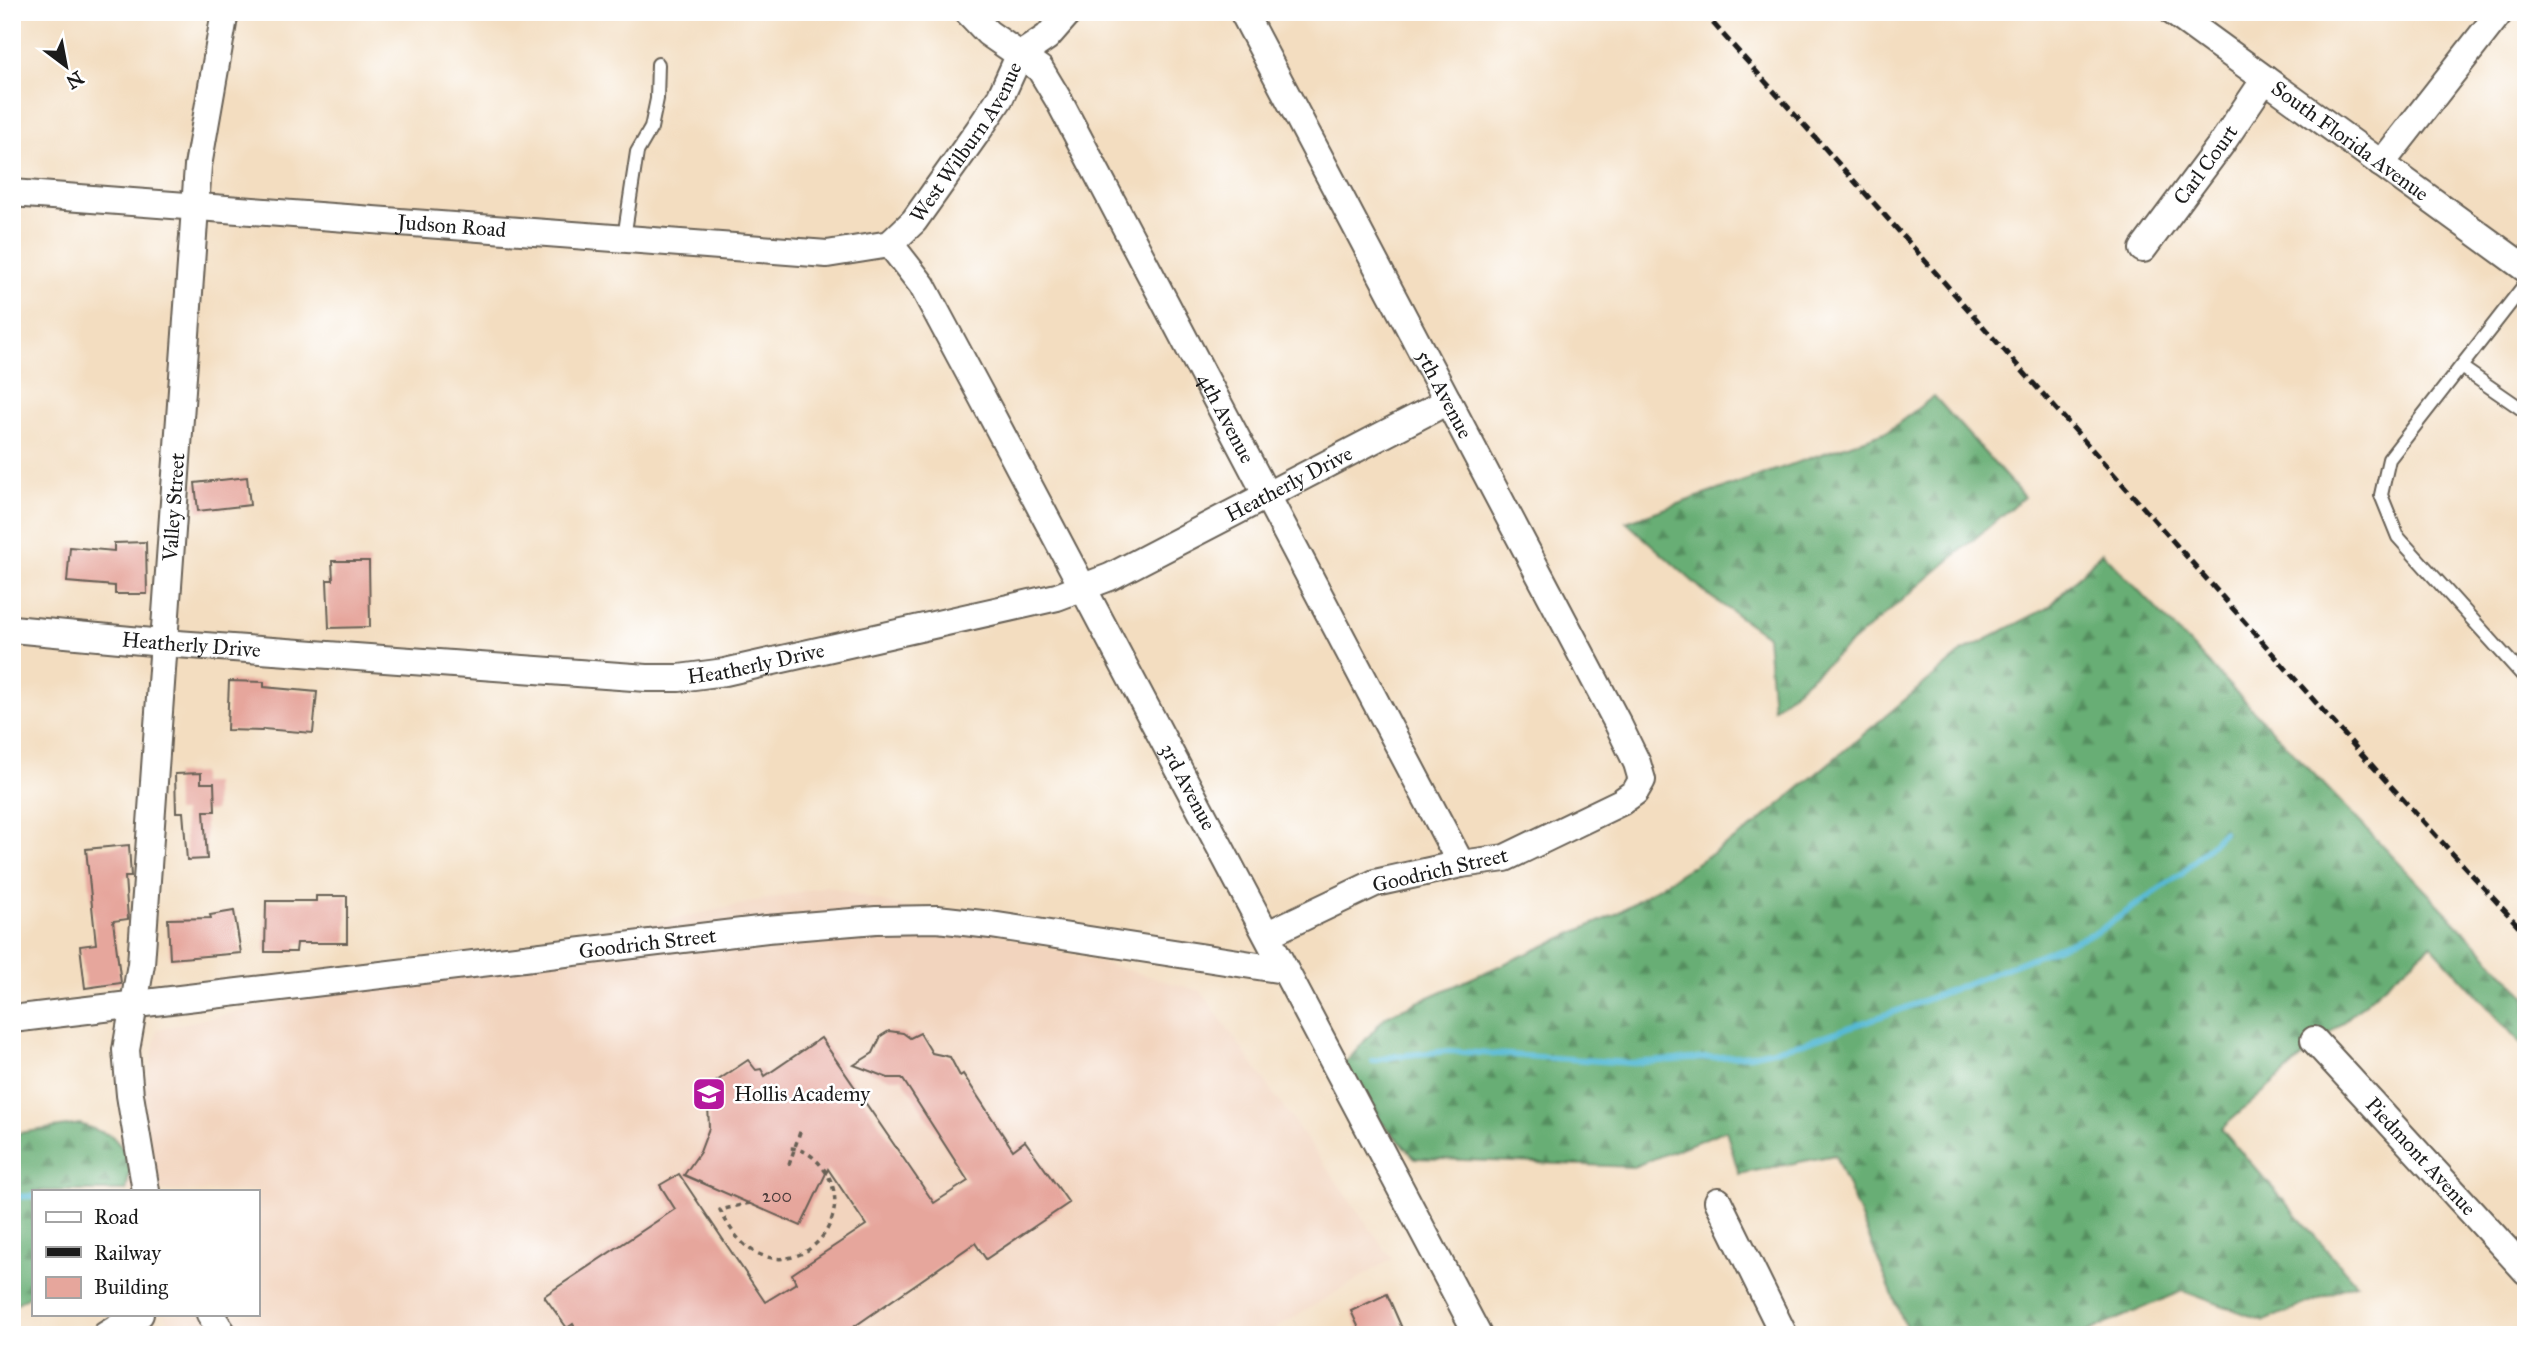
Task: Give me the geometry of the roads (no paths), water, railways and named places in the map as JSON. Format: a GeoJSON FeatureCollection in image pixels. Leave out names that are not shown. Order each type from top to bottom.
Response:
{"type":"FeatureCollection","features":[{"type":"Feature","properties":{"kind":"street","name":"Valley Street"},"geometry":{"type":"LineString","coordinates":[[146,1190],[130,1095],[126,1050],[141,964],[198,166],[225,12]]}},
{"type":"Feature","properties":{"kind":"street","name":"4th Avenue"},"geometry":{"type":"LineString","coordinates":[[968,12],[988,33],[1040,69],[1058,99],[1461,864]]}},
{"type":"Feature","properties":{"kind":"street","name":"West Wilburn Avenue"},"geometry":{"type":"LineString","coordinates":[[890,244],[915,221],[978,131],[1000,98],[1019,56],[1047,37],[1069,12]]}},
{"type":"Feature","properties":{"kind":"street","name":"5th Avenue"},"geometry":{"type":"LineString","coordinates":[[1243,12],[1618,724],[1637,763],[1642,780]]}},
{"type":"Feature","properties":{"kind":"street","name":"South Florida Avenue"},"geometry":{"type":"LineString","coordinates":[[2173,12],[2526,269]]}},
{"type":"Feature","properties":{"kind":"street"},"geometry":{"type":"LineString","coordinates":[[2381,164],[2500,12]]}},
{"type":"Feature","properties":{"kind":"street","name":"Carl Court"},"geometry":{"type":"LineString","coordinates":[[2143,249],[2222,143],[2265,79]]}},
{"type":"Feature","properties":{"kind":"street","name":"Judson Road"},"geometry":{"type":"LineString","coordinates":[[12,193],[827,254],[890,244]]}},
{"type":"Feature","properties":{"kind":"street","name":"3rd Avenue"},"geometry":{"type":"LineString","coordinates":[[890,244],[922,285],[1478,1335]]}},
{"type":"Feature","properties":{"kind":"street","name":"Heatherly Drive"},"geometry":{"type":"LineString","coordinates":[[12,629],[163,643],[647,678],[678,678],[725,672],[1029,605],[1110,577],[1448,401]]}},
{"type":"Feature","properties":{"kind":"street","name":"Goodrich Street"},"geometry":{"type":"LineString","coordinates":[[1268,934],[1375,883],[1461,864],[1505,858],[1621,802],[1634,792],[1642,780]]}},
{"type":"Feature","properties":{"kind":"street","name":"Goodrich Street"},"geometry":{"type":"LineString","coordinates":[[12,1019],[767,929],[876,920],[937,919],[991,925],[1284,970]]}},
{"type":"Feature","properties":{"kind":"street","name":"Piedmont Avenue"},"geometry":{"type":"LineString","coordinates":[[2314,1040],[2526,1271]]}},
{"type":"Feature","properties":{"kind":"street"},"geometry":{"type":"LineString","coordinates":[[1718,1201],[1784,1335]]}},
{"type":"Feature","properties":{"kind":"street"},"geometry":{"type":"LineString","coordinates":[[106,1335],[137,1316]]}},
{"type":"Feature","properties":{"kind":"street"},"geometry":{"type":"LineString","coordinates":[[211,1316],[224,1335]]}},
{"type":"Feature","properties":{"kind":"lane"},"geometry":{"type":"LineString","coordinates":[[624,238],[637,152],[651,128],[659,64]]}},
{"type":"Feature","properties":{"kind":"lane"},"geometry":{"type":"LineString","coordinates":[[2526,283],[2389,459],[2382,495],[2398,537],[2526,679]]}},
{"type":"Feature","properties":{"kind":"lane"},"geometry":{"type":"LineString","coordinates":[[2461,367],[2526,412]]}},
{"type":"Feature","properties":{"kind":"waterway"},"geometry":{"type":"LineString","coordinates":[[1373,1061],[1449,1051],[1630,1063],[1751,1055],[1804,1043],[1905,1008],[2097,932],[2183,873],[2223,832]]}},
{"type":"Feature","properties":{"kind":"waterway"},"geometry":{"type":"LineString","coordinates":[[12,1197],[32,1196]]}},
{"type":"Feature","properties":{"kind":"railway"},"geometry":{"type":"LineString","coordinates":[[1703,12],[2357,749],[2526,934]]}},
{"type":"Feature","properties":{"kind":"place","name":"Hollis Academy"},"geometry":{"type":"Point","coordinates":[709,1094]}}]}
